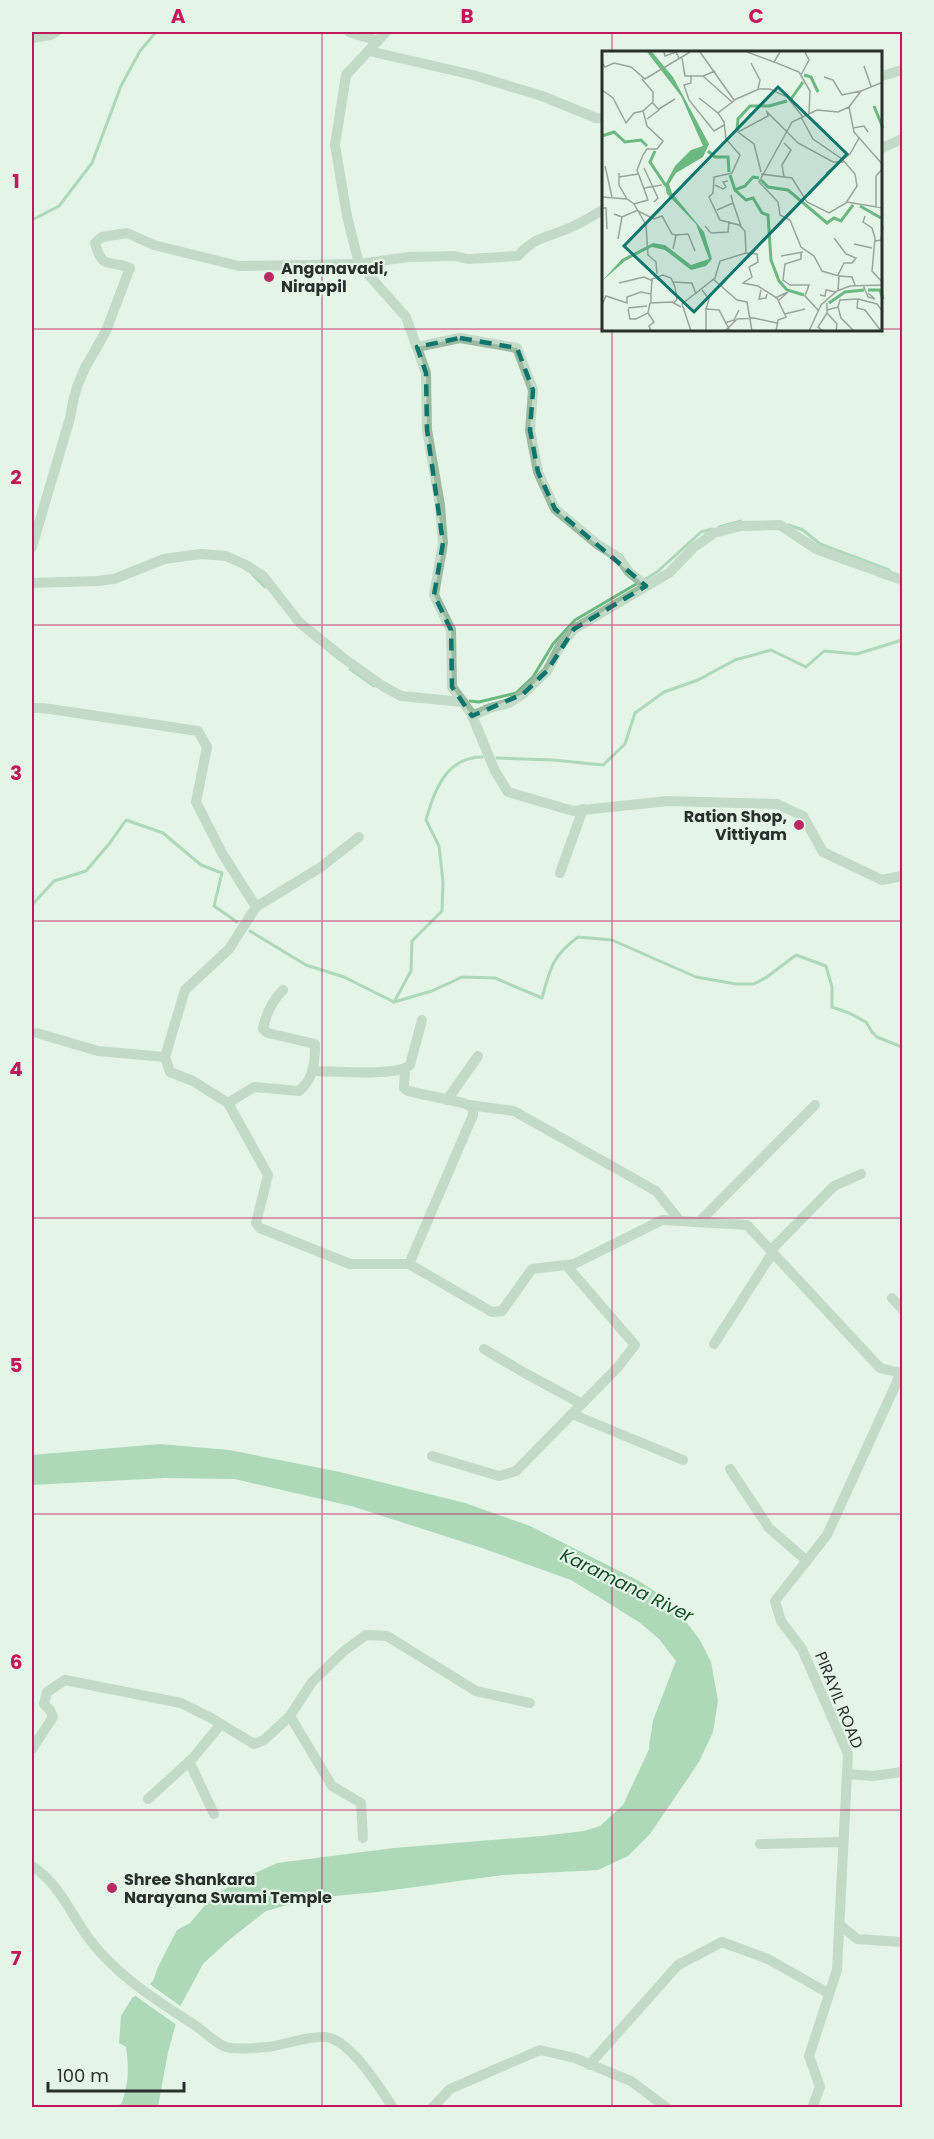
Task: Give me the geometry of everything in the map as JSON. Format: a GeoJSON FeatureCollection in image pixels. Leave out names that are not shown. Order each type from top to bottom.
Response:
{"type":"FeatureCollection","features":[{"type":"Feature","properties":{"kind":"street"},"geometry":{"type":"LineString","coordinates":[[32,38],[56,32]]}},
{"type":"Feature","properties":{"kind":"street"},"geometry":{"type":"LineString","coordinates":[[349,32],[378,40]]}},
{"type":"Feature","properties":{"kind":"street"},"geometry":{"type":"LineString","coordinates":[[386,32],[346,75],[335,145],[347,216],[359,264],[406,317],[426,373],[427,429],[440,505],[443,543],[434,595],[451,630],[453,687],[472,716],[495,771],[508,792],[573,811],[668,801],[777,804],[803,816],[823,852],[882,880],[903,876]]}},
{"type":"Feature","properties":{"kind":"street"},"geometry":{"type":"LineString","coordinates":[[369,51],[473,75],[542,96],[596,118],[602,118]]}},
{"type":"Feature","properties":{"kind":"street"},"geometry":{"type":"LineString","coordinates":[[883,76],[903,70]]}},
{"type":"Feature","properties":{"kind":"street"},"geometry":{"type":"LineString","coordinates":[[883,148],[903,139]]}},
{"type":"Feature","properties":{"kind":"street"},"geometry":{"type":"LineString","coordinates":[[32,547],[74,398],[85,368],[106,331],[130,268],[104,262],[99,258],[95,243],[102,237],[127,233],[154,245],[239,266],[359,264],[408,257],[455,256],[468,259],[518,256],[525,248],[546,235],[565,230],[602,210]]}},
{"type":"Feature","properties":{"kind":"street"},"geometry":{"type":"LineString","coordinates":[[417,347],[460,339],[518,348],[533,390],[530,430],[538,472],[555,509],[597,544],[619,558],[646,586]]}},
{"type":"Feature","properties":{"kind":"street"},"geometry":{"type":"LineString","coordinates":[[472,716],[524,694],[547,671],[560,646],[574,628],[669,573],[693,548],[714,532],[741,526],[780,525],[816,549],[903,580]]}},
{"type":"Feature","properties":{"kind":"street"},"geometry":{"type":"LineString","coordinates":[[32,583],[114,579],[164,559],[201,554],[226,556],[263,576],[300,623],[381,686],[401,696],[463,702]]}},
{"type":"Feature","properties":{"kind":"street"},"geometry":{"type":"LineString","coordinates":[[32,708],[198,731],[207,747],[196,802],[222,854],[256,907]]}},
{"type":"Feature","properties":{"kind":"street"},"geometry":{"type":"LineString","coordinates":[[560,873],[584,809]]}},
{"type":"Feature","properties":{"kind":"street"},"geometry":{"type":"LineString","coordinates":[[358,837],[321,867],[256,907],[229,949],[185,990],[165,1057],[170,1072],[193,1081],[228,1104],[268,1175],[256,1223],[260,1228],[350,1264],[409,1264],[492,1312],[502,1311],[532,1269],[574,1264],[662,1220],[747,1225],[880,1368],[902,1373]]}},
{"type":"Feature","properties":{"kind":"street"},"geometry":{"type":"LineString","coordinates":[[228,1104],[254,1087],[299,1091],[308,1084],[315,1062],[315,1044],[268,1033],[263,1029],[266,1016],[275,998],[284,990]]}},
{"type":"Feature","properties":{"kind":"street"},"geometry":{"type":"LineString","coordinates":[[312,1071],[405,1070],[410,1065],[422,1020]]}},
{"type":"Feature","properties":{"kind":"street"},"geometry":{"type":"LineString","coordinates":[[37,1033],[98,1051],[165,1057]]}},
{"type":"Feature","properties":{"kind":"street"},"geometry":{"type":"LineString","coordinates":[[447,1100],[478,1056]]}},
{"type":"Feature","properties":{"kind":"street"},"geometry":{"type":"LineString","coordinates":[[405,1070],[404,1088],[408,1091],[469,1106],[514,1110],[656,1191],[680,1221]]}},
{"type":"Feature","properties":{"kind":"street"},"geometry":{"type":"LineString","coordinates":[[699,1222],[815,1105]]}},
{"type":"Feature","properties":{"kind":"street"},"geometry":{"type":"LineString","coordinates":[[409,1264],[473,1115],[473,1107],[469,1106]]}},
{"type":"Feature","properties":{"kind":"street"},"geometry":{"type":"LineString","coordinates":[[714,1344],[772,1251],[834,1186],[861,1174]]}},
{"type":"Feature","properties":{"kind":"street"},"geometry":{"type":"LineString","coordinates":[[432,1456],[499,1476],[516,1471],[618,1367],[635,1345],[566,1265]]}},
{"type":"Feature","properties":{"kind":"street"},"geometry":{"type":"LineString","coordinates":[[892,1299],[903,1309]]}},
{"type":"Feature","properties":{"kind":"street"},"geometry":{"type":"LineString","coordinates":[[484,1349],[582,1404]]}},
{"type":"Feature","properties":{"kind":"street","name":"PIRAYIL ROAD"},"geometry":{"type":"LineString","coordinates":[[812,2108],[820,2087],[809,2056],[837,1970],[848,1754],[802,1648],[780,1621],[775,1601],[826,1535],[902,1373]]}},
{"type":"Feature","properties":{"kind":"street"},"geometry":{"type":"LineString","coordinates":[[572,1414],[682,1460]]}},
{"type":"Feature","properties":{"kind":"street"},"geometry":{"type":"LineString","coordinates":[[730,1469],[769,1528],[807,1561]]}},
{"type":"Feature","properties":{"kind":"street"},"geometry":{"type":"LineString","coordinates":[[32,1749],[53,1717],[44,1704],[47,1692],[65,1680],[181,1703],[254,1744],[264,1740],[290,1716],[312,1682],[344,1651],[366,1635],[387,1636],[476,1690],[530,1703]]}},
{"type":"Feature","properties":{"kind":"street"},"geometry":{"type":"LineString","coordinates":[[290,1716],[332,1786],[361,1803],[363,1838]]}},
{"type":"Feature","properties":{"kind":"street"},"geometry":{"type":"LineString","coordinates":[[148,1799],[189,1761],[221,1724]]}},
{"type":"Feature","properties":{"kind":"street"},"geometry":{"type":"LineString","coordinates":[[189,1761],[214,1814]]}},
{"type":"Feature","properties":{"kind":"street"},"geometry":{"type":"LineString","coordinates":[[847,1774],[873,1776],[903,1772]]}},
{"type":"Feature","properties":{"kind":"street"},"geometry":{"type":"LineString","coordinates":[[760,1844],[843,1842]]}},
{"type":"Feature","properties":{"kind":"street"},"geometry":{"type":"LineString","coordinates":[[32,1866],[48,1878],[60,1892],[91,1941],[123,1976],[225,2047],[264,2047],[327,2037],[339,2043],[364,2066],[393,2108]]}},
{"type":"Feature","properties":{"kind":"street"},"geometry":{"type":"LineString","coordinates":[[839,1924],[857,1939],[903,1942]]}},
{"type":"Feature","properties":{"kind":"street"},"geometry":{"type":"LineString","coordinates":[[589,2065],[678,1965],[722,1942],[768,1959],[828,1993]]}},
{"type":"Feature","properties":{"kind":"street"},"geometry":{"type":"LineString","coordinates":[[432,2108],[450,2089],[540,2050],[575,2058],[631,2081],[667,2108]]}},
{"type":"Feature","properties":{"kind":"highlighted area"},"geometry":{"type":"Polygon","coordinates":[[[460,338],[517,348],[533,390],[530,430],[538,472],[555,509],[646,586],[574,629],[547,671],[523,694],[472,716],[452,687],[451,630],[434,595],[443,543],[427,430],[426,373],[417,347],[460,338]]]}},
{"type":"Feature","properties":{"kind":"water"},"geometry":{"type":"Polygon","coordinates":[[[160,1444],[229,1450],[340,1472],[465,1503],[530,1526],[639,1581],[671,1602],[700,1640],[711,1662],[718,1701],[713,1732],[699,1762],[650,1834],[628,1856],[598,1870],[503,1875],[378,1892],[312,1898],[266,1911],[203,1964],[181,2005],[168,2052],[158,2107],[112,2107],[121,2104],[128,2076],[126,2047],[119,2043],[121,2016],[132,1998],[153,1981],[177,1930],[190,1923],[212,1897],[238,1881],[277,1863],[394,1848],[542,1836],[584,1831],[600,1826],[623,1805],[681,1681],[676,1661],[659,1639],[639,1622],[571,1580],[479,1547],[351,1506],[235,1479],[165,1478],[32,1485],[32,1455],[160,1444]]]}},
{"type":"Feature","properties":{"kind":"pier"},"geometry":{"type":"Polygon","coordinates":[[[147,1982],[183,2008],[178,2026],[133,1994],[147,1982]]]}},
{"type":"Feature","properties":{"kind":"waterway"},"geometry":{"type":"LineString","coordinates":[[32,220],[59,206],[92,163],[121,86],[140,51],[156,32]]}},
{"type":"Feature","properties":{"kind":"waterway"},"geometry":{"type":"LineString","coordinates":[[719,527],[741,521]]}},
{"type":"Feature","properties":{"kind":"waterway"},"geometry":{"type":"LineString","coordinates":[[789,525],[803,530],[820,544],[889,570]]}},
{"type":"Feature","properties":{"kind":"waterway"},"geometry":{"type":"LineString","coordinates":[[644,580],[657,572],[701,532],[712,529]]}},
{"type":"Feature","properties":{"kind":"waterway"},"geometry":{"type":"LineString","coordinates":[[253,575],[265,587]]}},
{"type":"Feature","properties":{"kind":"waterway"},"geometry":{"type":"LineString","coordinates":[[470,701],[479,702],[516,693],[533,677],[553,644],[575,620],[638,583]]}},
{"type":"Feature","properties":{"kind":"waterway"},"geometry":{"type":"LineString","coordinates":[[497,758],[603,765],[625,744],[635,713],[664,692],[698,680],[735,660],[771,650],[806,667],[824,651],[857,654],[902,640]]}},
{"type":"Feature","properties":{"kind":"waterway"},"geometry":{"type":"LineString","coordinates":[[350,669],[374,686]]}},
{"type":"Feature","properties":{"kind":"waterway"},"geometry":{"type":"LineString","coordinates":[[250,931],[306,965],[344,977],[394,1002],[411,971],[412,941],[442,911],[443,882],[439,846],[426,820],[433,798],[451,769],[459,763],[482,757]]}},
{"type":"Feature","properties":{"kind":"waterway"},"geometry":{"type":"LineString","coordinates":[[32,905],[54,881],[86,871],[126,820],[163,833],[201,865],[222,873],[214,906],[237,922]]}},
{"type":"Feature","properties":{"kind":"waterway"},"geometry":{"type":"LineString","coordinates":[[394,1002],[432,991],[462,977],[495,978],[542,998],[547,979],[557,957],[578,937],[612,940],[696,977],[736,984],[754,984],[796,955],[826,966],[832,987],[832,1007],[866,1022],[877,1037],[902,1047]]}},
{"type":"Feature","properties":{"kind":"waterway","name":"Karamana River"},"geometry":{"type":"LineString","coordinates":[[657,1746],[661,1722],[687,1654]]}},
{"type":"Feature","properties":{"kind":"place","name":"Anganavadi, Nirappil"},"geometry":{"type":"Point","coordinates":[269,277]}},
{"type":"Feature","properties":{"kind":"place","name":"Ration Shop, Vittiyam"},"geometry":{"type":"Point","coordinates":[799,825]}},
{"type":"Feature","properties":{"kind":"place","name":"Shree Shankara Narayana Swami Temple"},"geometry":{"type":"Point","coordinates":[112,1888]}}]}
